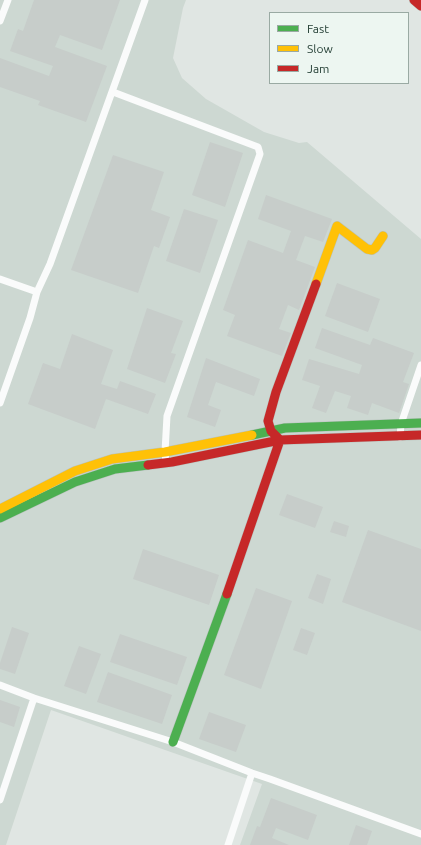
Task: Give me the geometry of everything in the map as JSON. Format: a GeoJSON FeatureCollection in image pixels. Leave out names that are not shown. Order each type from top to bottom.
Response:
{"type":"FeatureCollection","features":[{"type":"Feature","properties":{"kind":"street"},"geometry":{"type":"LineString","coordinates":[[0,21],[8,0]]}},
{"type":"Feature","properties":{"kind":"street"},"geometry":{"type":"LineString","coordinates":[[0,403],[30,318],[37,292],[50,264],[145,0]]}},
{"type":"Feature","properties":{"kind":"street"},"geometry":{"type":"LineString","coordinates":[[414,0],[421,6]]}},
{"type":"Feature","properties":{"kind":"street"},"geometry":{"type":"LineString","coordinates":[[113,92],[258,147],[260,154],[167,416],[164,452],[166,463]]}},
{"type":"Feature","properties":{"kind":"street"},"geometry":{"type":"LineString","coordinates":[[280,440],[271,431],[268,421],[276,392],[337,226],[367,249],[372,250],[375,248],[383,236]]}},
{"type":"Feature","properties":{"kind":"street"},"geometry":{"type":"LineString","coordinates":[[0,279],[37,292]]}},
{"type":"Feature","properties":{"kind":"street"},"geometry":{"type":"LineString","coordinates":[[400,436],[402,424],[421,366]]}},
{"type":"Feature","properties":{"kind":"street"},"geometry":{"type":"LineString","coordinates":[[0,509],[75,471],[112,459],[164,452],[285,428],[421,423]]}},
{"type":"Feature","properties":{"kind":"street"},"geometry":{"type":"LineString","coordinates":[[0,518],[75,482],[115,469],[166,463],[280,440],[421,436]]}},
{"type":"Feature","properties":{"kind":"street"},"geometry":{"type":"LineString","coordinates":[[173,742],[240,557],[280,440]]}},
{"type":"Feature","properties":{"kind":"street"},"geometry":{"type":"LineString","coordinates":[[0,685],[34,698],[173,742],[252,773],[270,778],[421,834]]}},
{"type":"Feature","properties":{"kind":"street"},"geometry":{"type":"LineString","coordinates":[[0,800],[34,698]]}},
{"type":"Feature","properties":{"kind":"street"},"geometry":{"type":"LineString","coordinates":[[228,845],[252,773]]}},
{"type":"Feature","properties":{"kind":"shaded area"},"geometry":{"type":"Polygon","coordinates":[[[0,0],[186,0],[173,58],[182,78],[206,99],[264,132],[299,143],[307,142],[421,239],[421,845],[240,845],[262,784],[51,710],[6,845],[0,845],[0,0]]]}},
{"type":"Feature","properties":{"kind":"building"},"geometry":{"type":"Polygon","coordinates":[[[34,0],[120,0],[102,50],[60,35],[55,47],[107,66],[86,122],[38,105],[40,101],[0,87],[0,58],[49,76],[53,66],[10,51],[18,29],[23,31],[34,0]]]}},
{"type":"Feature","properties":{"kind":"building"},"geometry":{"type":"Polygon","coordinates":[[[210,142],[243,153],[225,207],[192,195],[210,142]]]}},
{"type":"Feature","properties":{"kind":"building"},"geometry":{"type":"Polygon","coordinates":[[[113,155],[164,172],[151,210],[170,217],[159,248],[154,246],[138,293],[71,270],[113,155]]]}},
{"type":"Feature","properties":{"kind":"building"},"geometry":{"type":"Polygon","coordinates":[[[266,195],[332,219],[323,242],[305,236],[296,260],[315,267],[299,310],[288,305],[279,329],[291,333],[282,356],[227,336],[235,315],[223,310],[248,240],[283,253],[291,231],[258,219],[266,195]]]}},
{"type":"Feature","properties":{"kind":"building"},"geometry":{"type":"Polygon","coordinates":[[[184,209],[218,220],[200,273],[166,261],[184,209]]]}},
{"type":"Feature","properties":{"kind":"building"},"geometry":{"type":"Polygon","coordinates":[[[337,283],[380,299],[368,332],[325,316],[337,283]]]}},
{"type":"Feature","properties":{"kind":"building"},"geometry":{"type":"Polygon","coordinates":[[[147,308],[183,321],[171,353],[176,354],[165,383],[127,369],[147,308]]]}},
{"type":"Feature","properties":{"kind":"building"},"geometry":{"type":"Polygon","coordinates":[[[322,328],[370,345],[373,338],[414,353],[403,382],[409,384],[399,413],[372,403],[368,415],[347,408],[351,396],[335,391],[326,413],[312,408],[320,386],[302,380],[309,359],[359,374],[362,365],[315,348],[322,328]]]}},
{"type":"Feature","properties":{"kind":"building"},"geometry":{"type":"Polygon","coordinates":[[[72,334],[113,350],[101,384],[117,389],[120,381],[156,394],[148,414],[106,399],[95,429],[28,404],[43,363],[60,369],[72,334]]]}},
{"type":"Feature","properties":{"kind":"building"},"geometry":{"type":"Polygon","coordinates":[[[206,358],[260,379],[254,396],[216,382],[208,405],[221,410],[215,427],[187,417],[206,358]]]}},
{"type":"Feature","properties":{"kind":"building"},"geometry":{"type":"Polygon","coordinates":[[[287,494],[323,507],[315,528],[279,515],[287,494]]]}},
{"type":"Feature","properties":{"kind":"building"},"geometry":{"type":"Polygon","coordinates":[[[334,521],[349,526],[346,537],[330,532],[334,521]]]}},
{"type":"Feature","properties":{"kind":"building"},"geometry":{"type":"Polygon","coordinates":[[[368,530],[421,549],[421,631],[342,602],[368,530]]]}},
{"type":"Feature","properties":{"kind":"building"},"geometry":{"type":"Polygon","coordinates":[[[143,549],[219,575],[209,605],[133,579],[143,549]]]}},
{"type":"Feature","properties":{"kind":"building"},"geometry":{"type":"Polygon","coordinates":[[[317,574],[331,579],[323,604],[308,598],[317,574]]]}},
{"type":"Feature","properties":{"kind":"building"},"geometry":{"type":"Polygon","coordinates":[[[256,588],[292,601],[261,689],[224,675],[256,588]]]}},
{"type":"Feature","properties":{"kind":"building"},"geometry":{"type":"Polygon","coordinates":[[[12,627],[29,633],[15,674],[0,669],[0,663],[12,627]]]}},
{"type":"Feature","properties":{"kind":"building"},"geometry":{"type":"Polygon","coordinates":[[[301,628],[315,633],[307,655],[293,650],[301,628]]]}},
{"type":"Feature","properties":{"kind":"building"},"geometry":{"type":"Polygon","coordinates":[[[120,634],[187,657],[177,685],[110,662],[120,634]]]}},
{"type":"Feature","properties":{"kind":"building"},"geometry":{"type":"Polygon","coordinates":[[[79,646],[101,654],[86,694],[64,686],[79,646]]]}},
{"type":"Feature","properties":{"kind":"building"},"geometry":{"type":"Polygon","coordinates":[[[108,672],[172,695],[162,724],[97,702],[108,672]]]}},
{"type":"Feature","properties":{"kind":"building"},"geometry":{"type":"Polygon","coordinates":[[[0,700],[20,707],[14,727],[0,722],[0,700]]]}},
{"type":"Feature","properties":{"kind":"building"},"geometry":{"type":"Polygon","coordinates":[[[209,712],[246,725],[236,752],[199,739],[209,712]]]}},
{"type":"Feature","properties":{"kind":"building"},"geometry":{"type":"Polygon","coordinates":[[[271,798],[317,815],[308,840],[276,828],[272,838],[289,845],[250,845],[257,826],[260,827],[271,798]]]}},
{"type":"Feature","properties":{"kind":"building"},"geometry":{"type":"Polygon","coordinates":[[[356,825],[372,831],[367,845],[349,845],[356,825]]]}},
{"type":"Feature","properties":{"kind":"traffic: fast"},"geometry":{"type":"LineString","coordinates":[[252,435],[285,428],[421,423]]}},
{"type":"Feature","properties":{"kind":"traffic: fast"},"geometry":{"type":"LineString","coordinates":[[0,518],[75,482],[115,469],[148,465]]}},
{"type":"Feature","properties":{"kind":"traffic: fast"},"geometry":{"type":"LineString","coordinates":[[173,742],[227,594]]}},
{"type":"Feature","properties":{"kind":"traffic: slow"},"geometry":{"type":"LineString","coordinates":[[316,284],[337,226],[367,249],[372,250],[375,248],[383,236]]}},
{"type":"Feature","properties":{"kind":"traffic: slow"},"geometry":{"type":"LineString","coordinates":[[0,509],[75,471],[112,459],[165,452],[252,435]]}},
{"type":"Feature","properties":{"kind":"traffic: jam"},"geometry":{"type":"LineString","coordinates":[[414,0],[421,6]]}},
{"type":"Feature","properties":{"kind":"traffic: jam"},"geometry":{"type":"LineString","coordinates":[[227,594],[280,440],[271,431],[268,421],[276,392],[316,284]]}},
{"type":"Feature","properties":{"kind":"traffic: jam"},"geometry":{"type":"LineString","coordinates":[[148,465],[172,462],[280,440],[421,435]]}}]}
